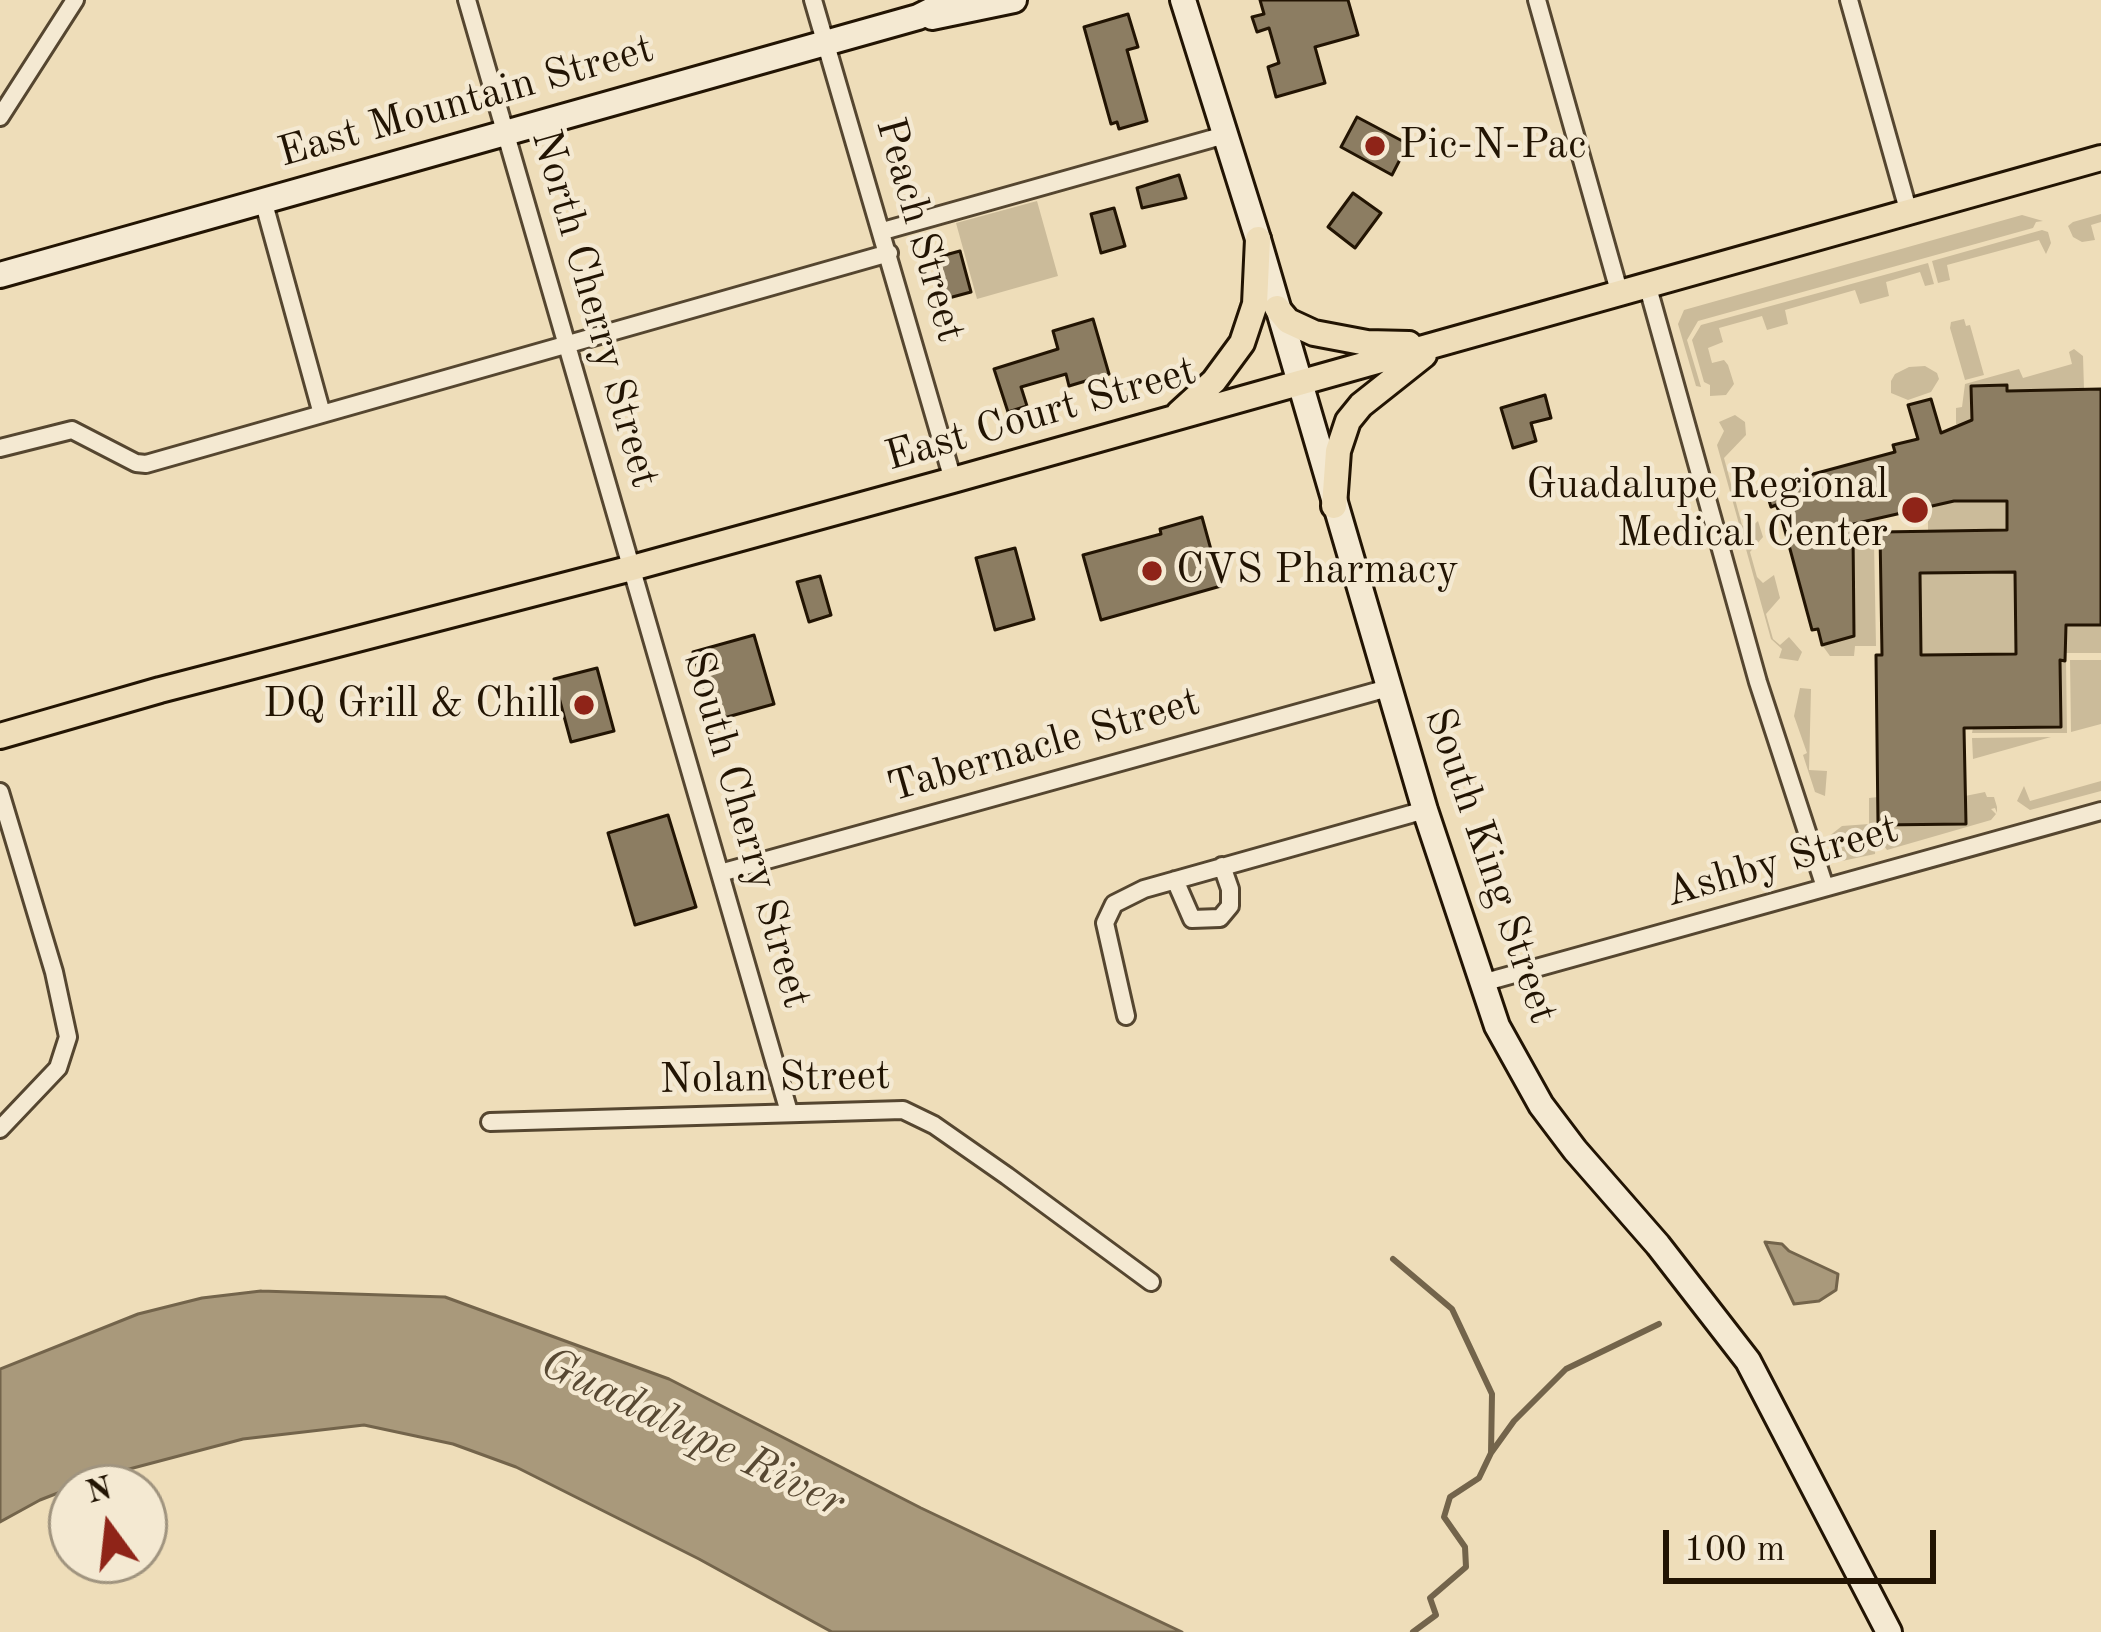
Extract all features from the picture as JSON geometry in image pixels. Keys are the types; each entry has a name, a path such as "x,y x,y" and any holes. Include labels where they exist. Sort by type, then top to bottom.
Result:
{"main road":[{"name":"East Mountain Street","path":"0,275 918,17 952,0"},
{"path":"918,17 973,11 1014,0"},
{"name":"South King Street","path":"1183,0 1425,810 1497,1026 1541,1105 1748,1361 1889,1632"},
{"name":"East Court Street","path":"0,736 953,480 2101,158"},
{"path":"1172,419 1214,381 1242,344 1255,304 1258,239"},
{"path":"1276,308 1302,329 1334,339 1441,344"},
{"path":"1334,506 1338,451 1348,422 1361,405 1441,344"}],"street":[{"path":"0,118 75,0"},
{"name":"North Cherry Street","path":"467,0 632,568"},
{"name":"Peach Street","path":"813,0 953,480"},
{"path":"1538,0 1619,291"},
{"path":"1849,0 1909,213"},
{"path":"884,231 1225,135"},
{"path":"262,200 322,414"},
{"path":"0,448 72,430 146,464 889,253"},
{"path":"1648,284 1758,682 1825,887"},
{"name":"South Cherry Street","path":"632,568 789,1112"},
{"name":"Tabernacle Street","path":"720,874 1388,688"},
{"path":"0,792 54,972 68,1037 58,1068 0,1130"},
{"path":"1126,1016 1105,923 1114,904 1144,889 1425,810"},
{"name":"Ashby Street","path":"1482,983 2101,811"},
{"path":"1175,880 1192,919 1220,918 1230,906 1222,866"},
{"name":"Nolan Street","path":"490,1122 903,1110 989,1163 1151,1282"}],"shaded area":[{"path":"1037,201 1058,276 977,299 956,223"},
{"path":"2101,214 2101,222 2091,225 2095,240 2082,242 2073,237 2068,226"},
{"path":"2022,215 2043,221 2033,228 1698,321 1687,340 1701,387 1696,386 1678,324 1684,310"},
{"path":"2048,232 2051,243 2046,254 2039,240 1947,265 1950,280 1938,283 1932,261"},
{"path":"1928,263 1934,284 1925,286 1920,272 1886,282 1889,296 1860,304 1855,290 1785,310 1788,324 1767,330 1762,316 1719,328 1723,342 1708,348 1712,363 1724,360 1734,384 1726,395 1710,396 1692,340 1701,325"},
{"path":"1964,319 1970,325 1984,375 1965,380 1950,328 1951,322"},
{"path":"2074,349 2083,356 2084,389 2007,391 2006,385 1971,386 1972,426 1956,424 1965,384 2019,369 2023,378 2072,364 2069,352"},
{"path":"1925,366 1939,379 1931,392 1908,400 1891,393 1895,374"},
{"path":"1735,415 1745,422 1746,435 1724,458 1742,525 1748,530 1758,521 1763,537 1750,552 1757,577 1763,583 1774,575 1780,598 1766,614 1773,639 1780,645 1789,637 1802,652 1798,661 1779,658 1782,649 1771,639 1717,445 1724,431 1719,422"},
{"path":"1954,501 2007,501 2007,530 1928,531 1928,507"},
{"path":"1853,537 1880,537 1874,543 1876,646 1855,646 1854,656 1830,656 1822,645 1854,636"},
{"path":"2015,572 2016,654 1921,655 1920,573"},
{"path":"2059,625 2101,625 2101,653 2066,653"},
{"path":"2060,660 2066,661 2067,733 1972,733 1976,711"},
{"path":"2070,660 2101,660 2101,724 2071,732"},
{"path":"1800,688 1811,689 1809,770 1827,771 1825,796 1815,792 1803,755 1807,753 1794,716"},
{"path":"2051,737 1973,759 1972,738"},
{"path":"2101,781 2101,791 2030,810 2017,801 2024,786 2030,801"},
{"path":"1985,792 1994,797 1997,807 1997,813 1991,809 1996,814 1991,820 1887,850 1884,846 1884,825 1965,824 1965,796"},
{"path":"1878,797 1875,854 1842,861 1831,853 1828,837 1842,826 1869,824 1869,798"}],"water":[{"path":"1765,1242 1782,1244 1838,1274 1836,1290 1819,1301 1794,1304"},
{"name":"Guadalupe River","path":"261,1291 445,1297 669,1379 921,1508 1182,1632 832,1632 516,1467 453,1444 364,1425 243,1439 148,1464 48,1464 48,1497 0,1522 0,1369 138,1314 202,1298"}],"building":[{"path":"1260,0 1348,0 1358,35 1315,47 1325,83 1276,97 1268,67 1279,63 1269,28 1257,32 1252,17 1264,14"},
{"path":"1128,14 1138,47 1127,50 1147,121 1119,129 1117,122 1111,124 1084,27"},
{"name":"Pic-N-Pac","path":"1357,117 1408,144 1392,175 1341,147"},
{"path":"1179,175 1186,198 1142,208 1137,188"},
{"path":"1353,193 1381,213 1355,248 1328,227"},
{"path":"1114,208 1125,246 1101,253 1091,214"},
{"path":"960,251 971,292 945,299 934,258"},
{"path":"1093,319 1109,374 1069,386 1066,374 1021,387 1027,406 1008,412 994,369 1058,349 1053,331"},
{"path":"2007,385 2007,391 2101,389 2101,625 2066,625 2065,661 2060,660 2061,727 1964,728 1966,824 1878,825 1880,532 2007,530 2007,501 1954,501 1849,525 1853,532 1854,636 1822,645 1818,629 1812,630 1781,516 1776,505 1771,507 1765,487 1895,452 1893,445 1918,439 1908,405 1931,399 1941,433 1972,420 1971,386","holes":["2015,572 2016,654 1921,655 1920,573"]},
{"path":"1545,395 1551,418 1531,423 1536,441 1513,448 1501,408"},
{"name":"CVS Pharmacy","path":"1202,517 1221,586 1101,620 1083,555 1161,534 1160,529"},
{"path":"1015,548 1034,619 995,630 976,558"},
{"path":"820,576 831,615 809,622 797,582"},
{"path":"754,635 774,704 713,721 693,652"},
{"name":"DQ Grill & Chill","path":"597,668 614,731 571,742 554,679"},
{"path":"668,815 696,907 635,925 608,833"}],"waterway":[{"path":"1393,1259 1452,1309 1492,1394 1491,1453"},
{"path":"1413,1632 1436,1615 1430,1598 1466,1567 1465,1547 1444,1517 1450,1497 1479,1478 1514,1421 1566,1369 1659,1324"}],"place":[{"name":"Pic-N-Pac","path":"1375,146"},
{"name":"Guadalupe Regional Medical Center","path":"1915,510"},
{"name":"CVS Pharmacy","path":"1152,571"},
{"name":"DQ Grill & Chill","path":"584,705"}]}
